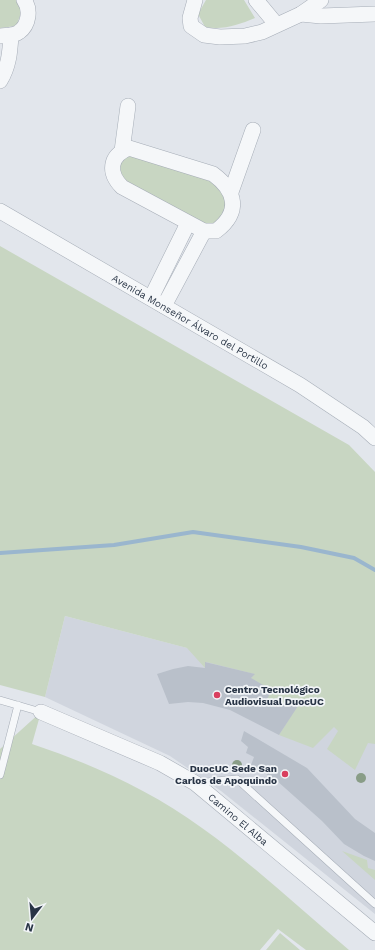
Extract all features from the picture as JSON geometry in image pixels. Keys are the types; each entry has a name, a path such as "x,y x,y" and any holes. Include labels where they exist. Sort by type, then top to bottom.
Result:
{"street":[{"path":"195,0 190,18 191,26 204,35 245,36 262,32 276,24 301,14 321,0"},
{"path":"256,0 276,24"},
{"path":"0,81 10,58 6,35 20,32 27,20 28,1"},
{"path":"301,14 321,16 375,14"},
{"path":"122,151 128,106"},
{"path":"231,192 253,130"},
{"path":"129,148 138,150 213,174 222,181 231,192 233,202 229,218 216,231 204,231 131,192 116,180 112,171 115,158 122,151 129,148"},
{"name":"Avenida Monseñor Álvaro del Portillo","path":"0,211 300,385 363,426 375,438"},
{"path":"150,298 188,223"},
{"path":"164,306 204,231"},
{"name":"Camino El Alba","path":"41,712 160,763 195,783 375,933"}],"lane":[{"path":"0,700 41,712"},
{"path":"0,775 18,705"},
{"path":"195,783 237,780 375,904"}],"shaded area":[{"name":"DuocUC Sede San Carlos de Apoquindo","path":"65,616 375,697 375,914 221,791 170,756 45,697"}],"green space":[{"path":"0,0 16,0 22,11 16,26 0,28"},
{"path":"206,0 244,0 255,18 231,26 218,28 205,27 198,14"},
{"path":"135,153 217,184 227,198 226,211 219,222 205,224 126,182 117,170 123,154"},
{"path":"0,246 349,445 375,472 375,744 368,743 355,770 327,749 338,731 334,727 313,748 279,735 297,706 266,701 251,678 254,674 206,662 205,668 187,648 65,616 45,697 0,685"},
{"path":"41,712 32,744 77,760 120,779 182,814 240,857 349,950 306,950 278,929 260,950 0,950 0,749"},
{"path":"342,851 367,860 368,868 375,870 375,880"},
{"path":"280,933 300,950 266,950"}],"building":[{"name":"Centro Tecnológico Audiovisual DuocUC","path":"205,662 255,674 251,678 272,690 266,701 298,706 279,735 230,710 203,703 188,702 169,704 157,674 188,666 205,668"},
{"path":"244,731 307,768 355,819 375,833 375,861 344,844 322,821 276,780 251,765 254,757 246,753 248,747 241,741"}],"waterway":[{"path":"0,553 114,545 193,532 301,547 354,558 375,570"}],"place":[{"name":"Centro Tecnológico Audiovisual DuocUC","path":"217,695"},
{"name":"DuocUC Sede San Carlos de Apoquindo","path":"285,774"}]}
